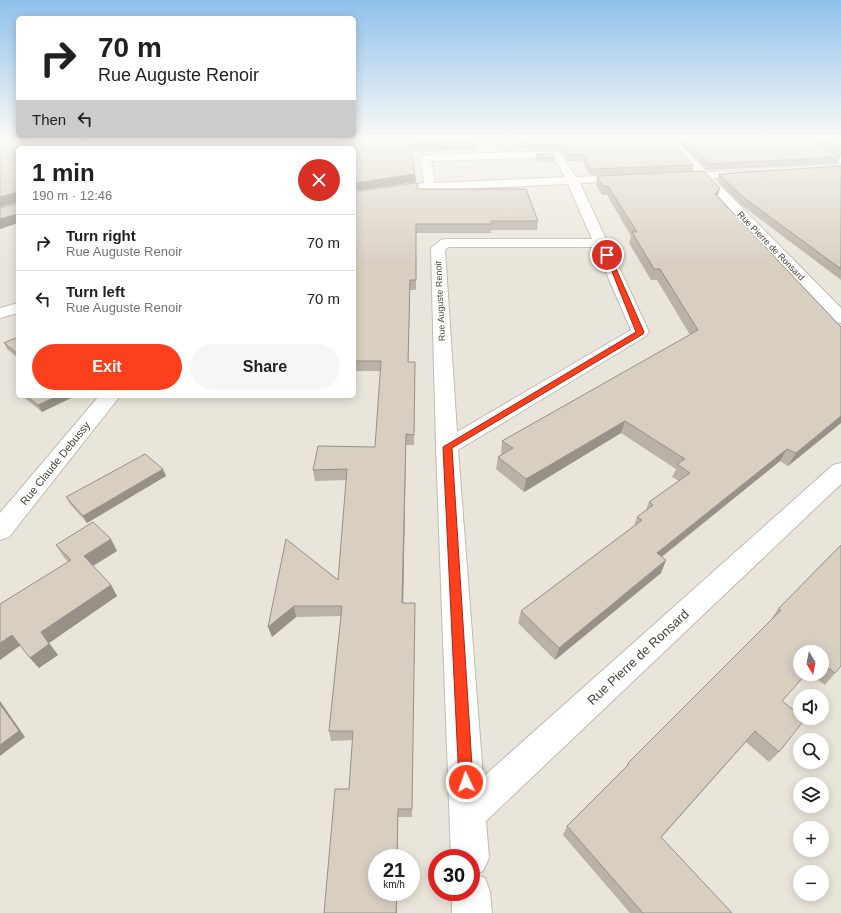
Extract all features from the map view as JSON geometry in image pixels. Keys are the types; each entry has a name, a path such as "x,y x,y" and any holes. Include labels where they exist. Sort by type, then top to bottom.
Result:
{"street":[{"path":"429,181 430,185"},
{"path":"408,188 430,185 554,181"},
{"path":"447,447 640,332 601,243 571,181"},
{"name":"Rue Pierre de Ronsard","path":"708,181 841,318"},
{"name":"Rue Auguste Renoir","path":"468,814 447,447 438,248 446,243 601,243"},
{"path":"0,314 16,309"},
{"name":"Rue Claude Debussy","path":"0,530 108,398"},
{"name":"Rue Pierre de Ronsard","path":"468,814 841,471"},
{"path":"468,814 470,849"},
{"path":"471,901 472,913"}],"shaded area":[{"path":"0,181 16,181 16,398 356,398 356,181 841,181 841,913 0,913"}],"building":[{"path":"0,181 16,181 15,193 0,197"},
{"path":"356,181 370,181 356,183"},
{"path":"600,181 713,181 720,188 715,194 841,327 841,416 796,453 787,449 657,553 666,560 559,648 521,611 642,520 637,517 653,505 649,502 690,473 677,464 685,459 625,421 526,479 498,457 513,448 502,441 698,330 660,269 654,269 632,232 637,232 608,186 603,186"},
{"path":"726,181 841,181 841,269 743,197"},
{"path":"417,183 418,189 526,189 538,221 491,221 492,224 416,224 416,280 410,280 408,362 415,362 414,435 406,434 402,603 415,603 412,809 398,809 397,849 368,849 368,901 397,901 396,913 324,913 335,789 349,789 353,731 329,731 342,606 294,606 268,627 286,539 338,580 347,469 313,470 318,446 375,447 381,361 356,361 356,192"},
{"path":"16,200 16,215 0,219 0,208 15,204"},
{"path":"16,338 16,352 4,343"},
{"path":"29,398 54,398 38,405"},
{"path":"145,454 163,469 83,516 66,497"},
{"path":"93,522 111,539 84,556 111,585 41,632 49,644 30,658 12,635 0,643 0,604 71,560 56,545"},
{"path":"841,545 841,666 835,673 829,669 829,645 793,645 793,681 800,681 782,701 793,710 793,725 800,725 779,752 755,731 661,837 732,913 643,913 567,826 781,610 778,609"},
{"path":"0,704 19,731 0,745"}],"route":[{"path":"466,782 447,447 640,332 607,255"}]}
